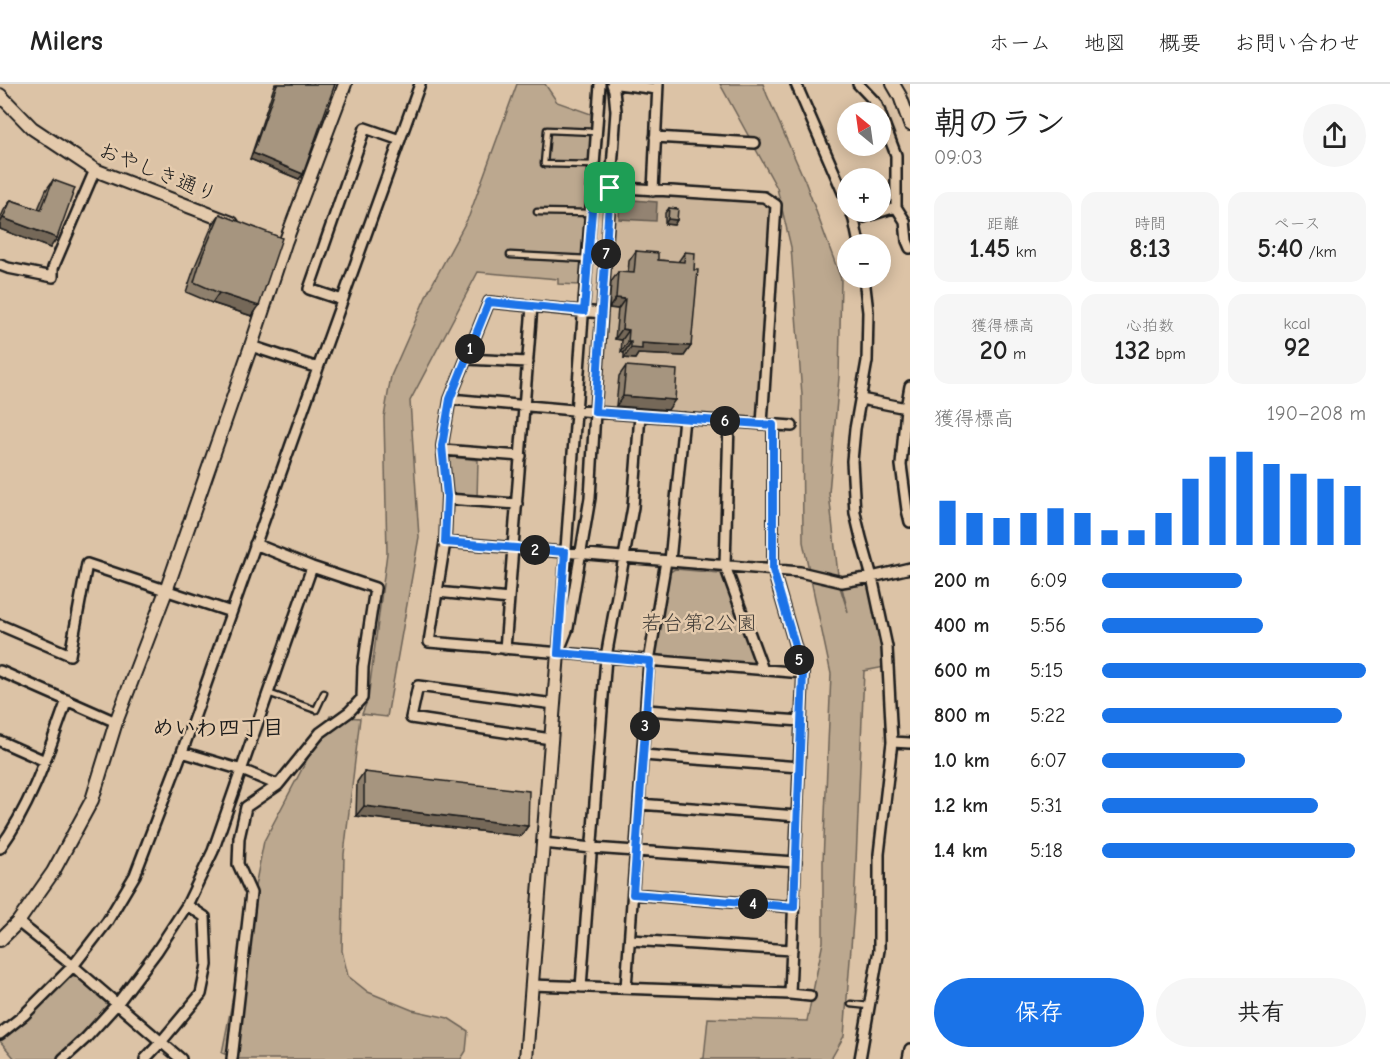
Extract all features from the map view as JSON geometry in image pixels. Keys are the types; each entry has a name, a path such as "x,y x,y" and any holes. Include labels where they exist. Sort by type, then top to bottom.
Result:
{"street":[{"path":"0,940 18,921 53,872 92,800 116,722 166,591 251,346 279,241 345,84"},
{"path":"618,84 657,86 653,191"},
{"path":"796,84 837,179"},
{"path":"858,84 875,102"},
{"path":"892,84 905,93 910,124"},
{"path":"0,1034 24,1015 74,966 107,922 135,875 182,752 400,140 417,85"},
{"path":"526,1059 597,132 605,85 614,90 616,111 590,498 568,628 558,653"},
{"name":"おやしき通り","path":"0,95 32,128 96,170 242,226"},
{"path":"342,300 309,289 365,129 400,140"},
{"path":"655,137 755,143"},
{"path":"891,142 896,155 896,207 905,221 907,242 910,248"},
{"path":"0,265 53,277 53,268 96,170"},
{"path":"594,186 764,197 776,205 762,424"},
{"path":"891,208 896,207"},
{"path":"860,1059 879,950 879,854 892,742 887,647 855,513 852,461 867,361 868,312 865,288"},
{"path":"602,313 489,302 450,399 442,446 447,499 445,542 429,642 803,673"},
{"path":"505,649 532,306"},
{"path":"251,346 318,368"},
{"path":"466,359 528,362"},
{"path":"910,386 901,465 910,522"},
{"path":"450,399 792,426"},
{"path":"861,399 906,408"},
{"path":"581,987 606,657 633,507 640,415"},
{"path":"626,988 650,661 668,561 684,418"},
{"path":"729,422 725,566 763,670"},
{"path":"773,425 773,570 803,673 790,994"},
{"path":"442,450 521,456"},
{"path":"447,499 517,504"},
{"path":"445,542 800,572 842,582 910,568"},
{"path":"232,1059 251,893 238,864 239,838 246,807 278,785 320,733 349,712 362,698 363,667 375,588 312,567 255,544"},
{"path":"0,625 70,655 87,564 231,612"},
{"path":"63,1059 117,1004 157,951 187,905 213,851 312,567"},
{"path":"437,592 509,599"},
{"path":"0,671 116,722"},
{"path":"551,739 411,718 418,686 554,704"},
{"path":"0,848 24,808 45,761 67,700"},
{"path":"646,710 801,721"},
{"path":"0,741 45,761"},
{"path":"892,742 910,743"},
{"path":"182,752 242,770 278,785"},
{"path":"643,754 800,767"},
{"path":"639,804 797,816"},
{"path":"543,843 796,862"},
{"path":"633,894 794,907"},
{"path":"145,1059 201,994 207,965 206,917 187,905"},
{"path":"18,921 182,1059"},
{"path":"630,940 792,950"},
{"path":"531,985 810,996"},
{"path":"908,1059 910,1049"}],"lane":[{"path":"595,165 544,164 547,130 597,132"},
{"path":"537,212 592,213"},
{"path":"510,255 588,259"},
{"path":"268,693 316,710 324,693"},
{"path":"851,1004 870,1006"}],"shaded area":[{"path":"617,192 764,203 771,213 756,417 750,422 602,410 597,404 613,196"},
{"path":"620,199 657,202 656,221 619,219"}],"green space":[{"path":"517,84 545,84 557,102 591,114 592,182 583,281 580,281 580,285 558,284 558,279 478,272 410,401 419,537 387,717 362,714 368,699 387,553 384,417 391,376 428,292 469,216"},
{"path":"720,84 763,84 805,181 837,268 837,288 841,288 839,377 829,493 839,584 848,612 841,584 865,580 870,583 882,635 885,667 864,671 854,909 844,1036 831,1059 701,1059 704,1058 708,1018 807,1021 823,942 823,862 831,674 803,542 802,395 791,247 777,188"},
{"path":"451,457 478,460 477,499 453,498 449,493 447,460"},
{"name":"若台第2公園","path":"675,569 723,575 755,662 751,667 657,661 654,654 668,573"},
{"path":"330,716 360,718 344,854 342,951 348,976 368,992 412,1010 448,1018 468,1031 466,1051 461,1059 238,1059 222,1053 264,841"},
{"path":"69,976 76,976 107,1004 107,1011 57,1059 15,1059 0,1041"}],"building":[{"path":"277,84 335,84 303,174 253,153"},
{"path":"53,180 75,188 57,238 3,218 11,200 41,210"},
{"path":"669,208 678,209 677,220 668,219"},
{"path":"220,214 282,238 259,306 194,282 202,256"},
{"path":"636,251 658,253 658,260 684,262 685,252 695,253 694,270 698,270 691,346 642,343 642,349 631,348 631,342 628,342 629,330 622,329 625,299 616,298 618,272 634,273"},
{"path":"626,366 677,370 675,400 623,396"},
{"path":"364,772 529,791 528,826 364,806"}],"district":[{"name":"めいわ四丁目","path":"218,728"}],"route":[{"path":"594,186 610,188 595,412 773,425 773,570 803,673 794,907 633,894 650,661 558,653 565,552 445,542 447,496 442,446 450,399 489,302 584,311 594,186"}]}
